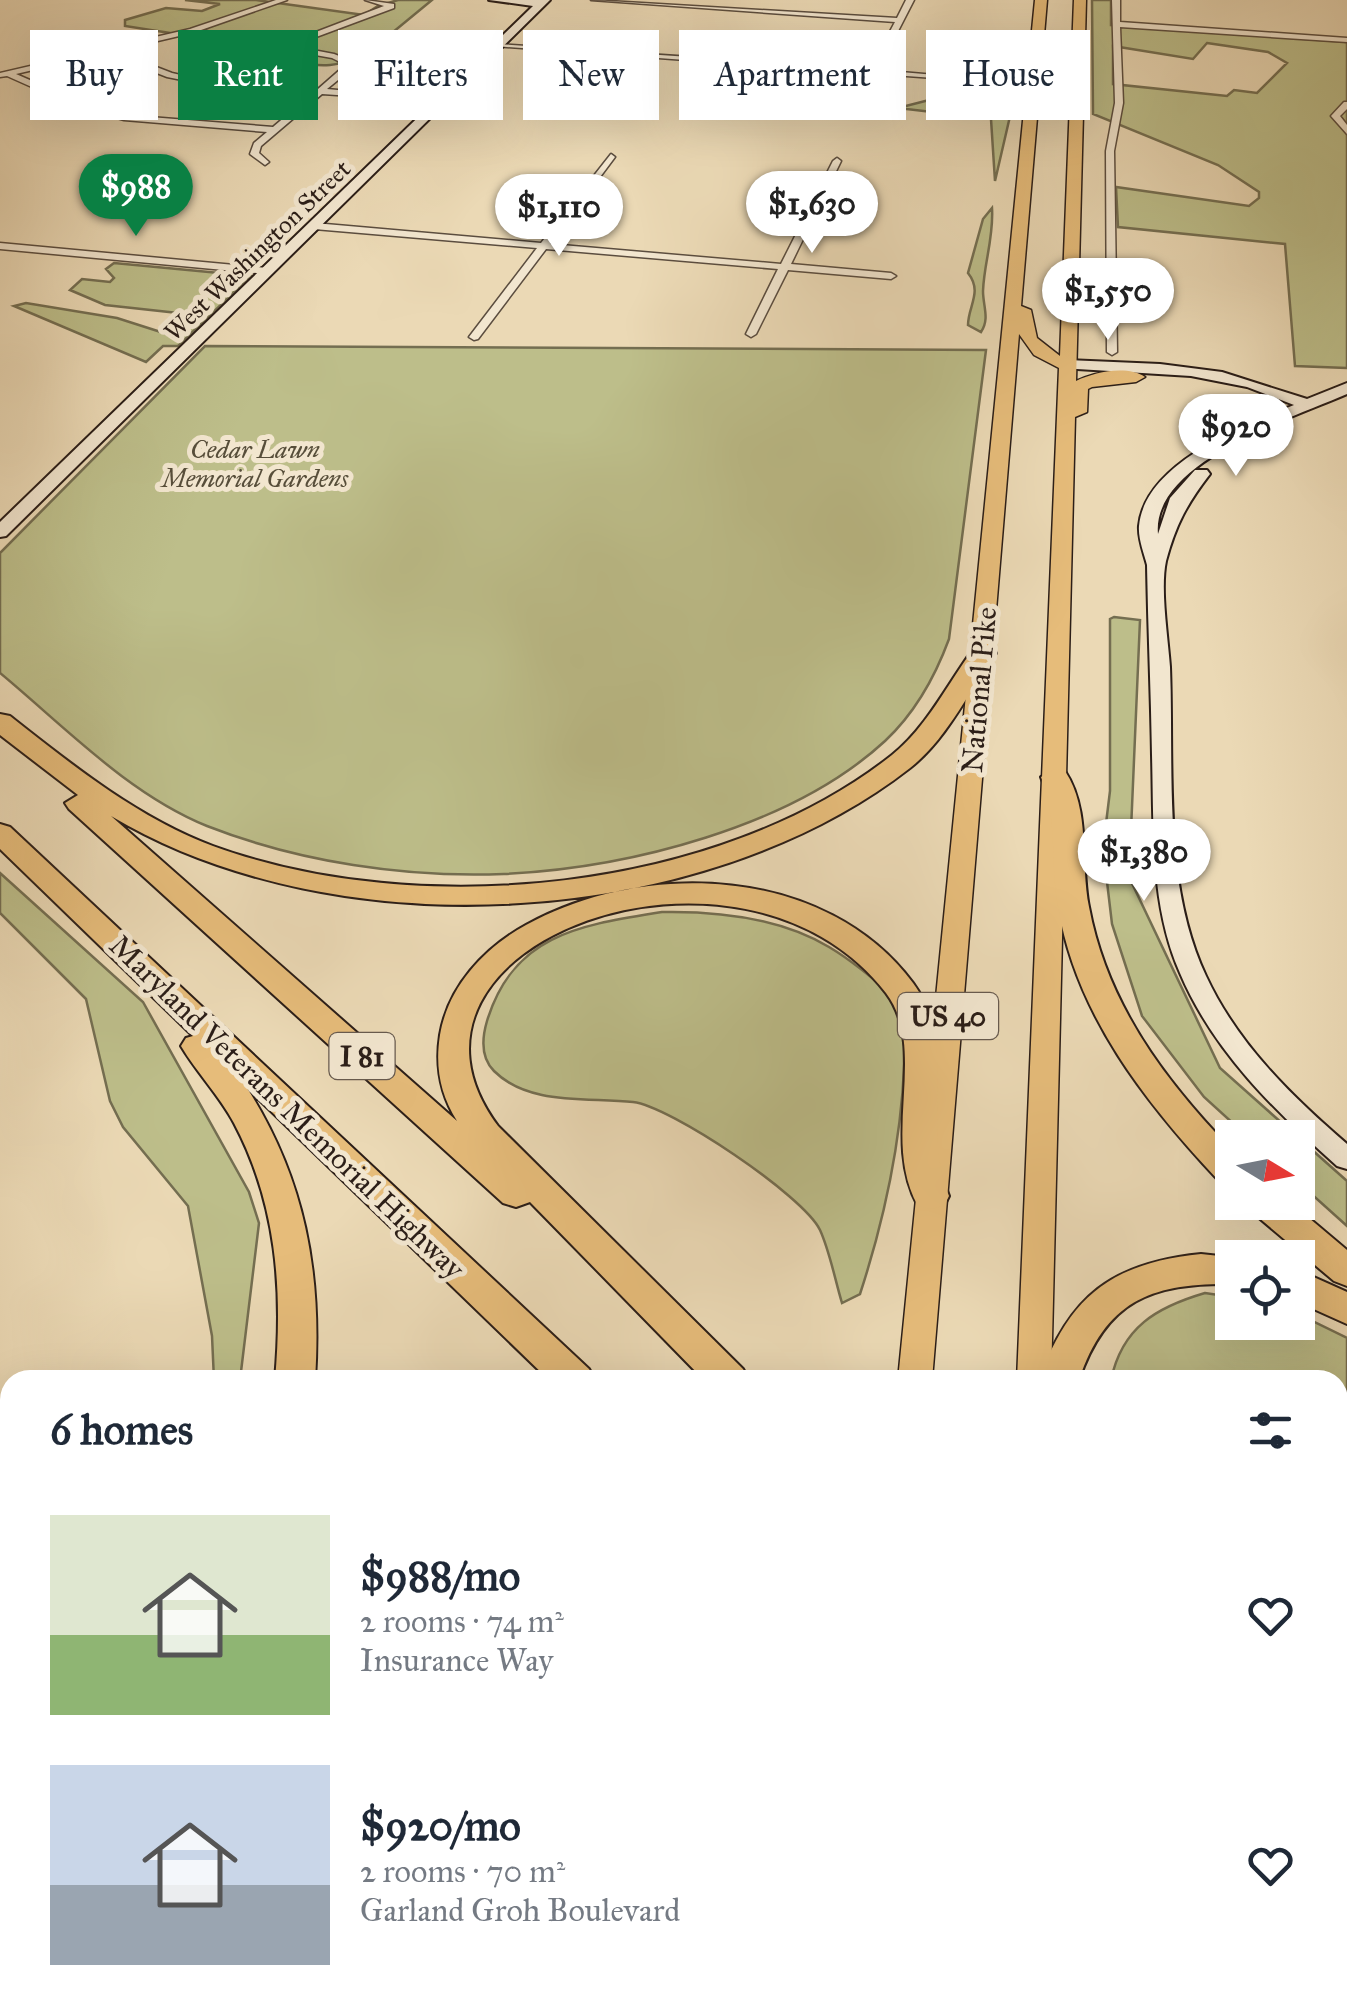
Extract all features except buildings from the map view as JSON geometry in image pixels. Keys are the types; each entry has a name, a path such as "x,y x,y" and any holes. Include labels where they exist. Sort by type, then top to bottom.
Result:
{"highway":[{"path":"0,722 82,786 141,824 204,853 333,886 474,895 552,890 680,866 750,845 816,817 871,785 904,759 936,726 983,653"},
{"name":"I 81","path":"0,732 716,1370"},
{"path":"1055,777 1064,794 1073,910 1104,1004 1153,1086 1215,1153"},
{"name":"Maryland Veterans Memorial Highway","path":"0,833 564,1370"},
{"path":"717,1370 486,1135 464,1103 455,1076 459,1021 466,999 507,951 564,917 635,897 718,894 793,910 828,925 856,942 903,992 923,1057 919,1163 931,1196"},
{"path":"95,924 220,1072 250,1115 273,1169 289,1224 298,1287 295,1370"},
{"path":"1286,1220 1347,1271"},
{"path":"1061,1370 1068,1346 1086,1317 1110,1296 1137,1281 1169,1272 1215,1268"},
{"path":"1315,1294 1347,1310"}],"main road":[{"name":"National Pike","path":"916,1370 1041,0"},
{"path":"1034,1370 1080,0"},
{"path":"1018,267 1025,272 1022,332 1044,354 1067,365"},
{"path":"1069,324 1084,352 1142,373"},
{"path":"1005,395 1029,371 1067,365"},
{"path":"1062,559 1072,549 1079,386 1093,378 1142,373"}],"street":[{"path":"195,30 283,0"},
{"path":"318,34 391,6 369,0"},
{"path":"494,0 543,2"},
{"path":"595,0 900,20"},
{"path":"895,30 910,0"},
{"path":"1112,352 1110,152 1118,103 1116,0"},
{"name":"West Washington Street","path":"503,41 543,2"},
{"path":"1115,24 1347,40"},
{"path":"503,46 679,59"},
{"path":"318,54 346,62 346,69 318,93"},
{"path":"4,74 30,68"},
{"path":"4,74 110,114 175,124 274,130"},
{"path":"318,93 338,94"},
{"path":"1347,104 1335,116 1347,130"},
{"path":"265,162 254,154 254,148 286,120"},
{"name":"West Washington Street","path":"0,532 422,120"},
{"path":"474,338 612,157"},
{"path":"751,334 836,161"},
{"path":"314,226 891,276"},
{"path":"0,246 268,271"},
{"path":"1067,365 1198,381 1309,406"},
{"path":"1142,373 1230,377 1309,406"},
{"path":"1347,388 1197,458 1161,493 1148,526 1156,565 1166,865 1182,948 1212,1010 1237,1048 1271,1089 1347,1159"},
{"path":"1261,396 1276,412 1266,424"},
{"path":"1156,565 1172,513 1194,480 1211,466 1298,422 1309,406"}],"green space":[{"path":"185,0 256,0 364,15 398,0 432,0 396,30 338,30 336,64 318,65 318,30 178,30 178,36 125,26 125,20 166,8 202,11 220,4"},
{"path":"1092,0 1111,0 1111,25 1347,42 1347,368 1295,366 1285,244 1118,227 1116,187 1249,206 1259,198 1259,192 1218,165 1093,114","holes":["1207,43 1268,52 1287,63 1257,93 1234,90 1227,96 1113,84 1113,46 1193,59"]},
{"path":"926,101 926,111 906,109"},
{"path":"991,120 1009,120 995,181"},
{"path":"992,208 983,291 986,317 981,332 968,325 975,293 968,273 983,219"},
{"path":"114,263 251,276 178,346 163,346 146,362 14,306 26,303 117,318 167,334 187,314 105,305 70,290 82,279 110,282 114,278 106,269"},
{"name":"Cedar Lawn Memorial Gardens","path":"205,346 986,350 949,639 931,681 906,719 847,771 756,819 655,852 552,870 429,873 316,858 207,826 124,778 0,673 0,553"},
{"path":"1110,619 1140,620 1129,877 1220,1068 1278,1120 1229,1120 1204,1097 1142,1016 1112,924 1103,848 1110,791"},
{"path":"0,873 143,1002 249,1192 259,1223 241,1370 214,1370 212,1336 188,1206 123,1127 110,1101 86,999 0,913"},
{"path":"662,912 726,915 790,929 839,953 904,1005 900,1115 888,1188 860,1294 842,1303 820,1230 789,1196 734,1155 651,1107 633,1102 541,1095 508,1082 486,1060 484,1034 499,992 514,969 533,951 579,929"},
{"path":"1315,1153 1347,1181 1347,1226 1315,1197"},
{"path":"1205,1293 1215,1294 1215,1340 1315,1340 1315,1322 1347,1338 1347,1370 1114,1370 1133,1333 1157,1313"}]}
